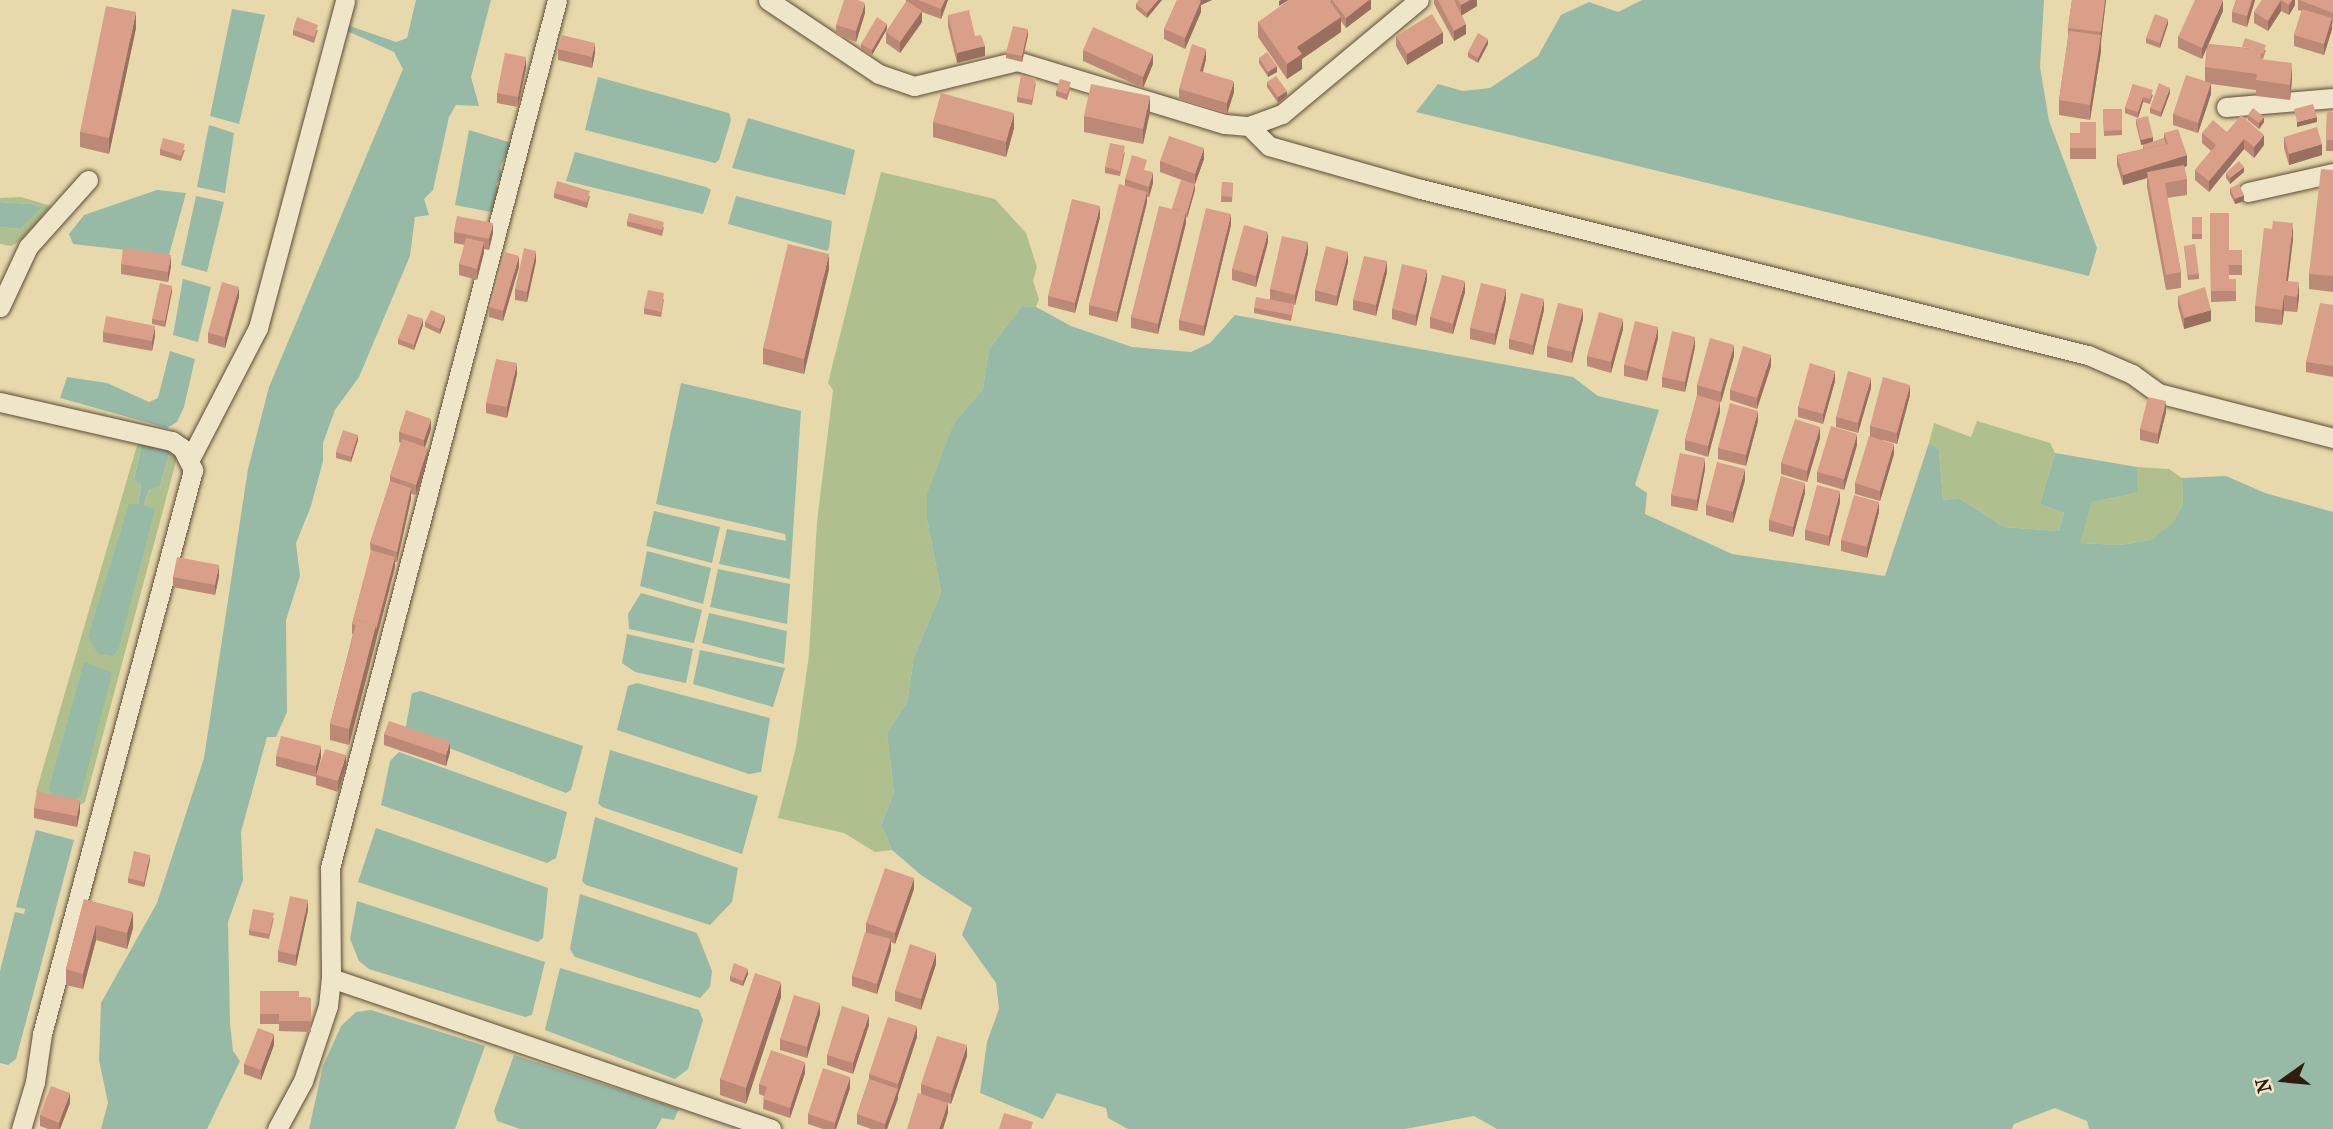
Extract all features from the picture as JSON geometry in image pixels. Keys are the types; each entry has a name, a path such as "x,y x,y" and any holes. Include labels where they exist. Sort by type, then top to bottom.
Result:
{"street":[{"path":"190,459 258,328 345,0"},
{"path":"277,1129 303,1081 328,1006 331,978 330,868 557,0"},
{"path":"768,0 879,74 914,86 1017,61 1226,124 1249,126 1282,114 1419,0"},
{"path":"2227,107 2333,98"},
{"path":"1249,126 1269,146 1421,189 2088,355 2132,374 2158,393 2333,438"},
{"path":"2248,192 2333,173"},
{"path":"0,307 28,247 88,180"},
{"path":"0,402 172,441 190,459 194,482 42,1034 35,1082 21,1129"},
{"path":"331,978 771,1129"}],"shaded area":[{"path":"416,0 491,0 471,77 479,106 456,105 449,117 433,190 424,199 429,215 415,217 410,256 359,377 335,410 323,443 323,461 311,506 296,543 300,576 286,620 287,712 276,737 267,737 241,832 243,880 228,922 230,1023 233,1051 240,1061 207,1129 101,1129 108,1103 99,1060 101,1003 157,903 204,758 248,469 269,387 403,69 394,52 345,30 347,25 396,42 407,38"},
{"path":"1642,0 2044,0 2040,67 2049,121 2097,248 2089,276 1416,112 1438,84 1463,91 1490,88 1538,56 1561,15 1589,2 1618,12"},
{"path":"232,9 265,15 239,124 210,116"},
{"path":"598,77 729,113 731,120 719,160 715,163 585,130"},
{"path":"748,118 855,150 845,195 732,168"},
{"path":"209,125 234,133 225,193 197,187"},
{"path":"469,130 512,143 500,167 502,176 496,184 501,194 491,212 455,205"},
{"path":"575,152 706,187 711,190 703,214 566,181"},
{"path":"881,172 995,199 1026,233 1037,267 1033,281 1039,299 1036,307 1022,306 989,349 983,389 955,421 927,519 941,592 914,657 907,702 887,733 894,793 881,825 892,850 875,852 844,833 778,818 796,747 809,655 817,522 833,390 828,383"},
{"path":"157,190 186,193 169,255 73,244 69,234 84,215"},
{"path":"196,196 224,202 207,272 181,265"},
{"path":"736,196 832,221 829,248 827,251 728,224"},
{"path":"21,197 51,206 21,240 11,246 0,244 0,227 20,229 30,204 0,202 0,198"},
{"path":"0,202 30,204 41,208 20,229 0,227"},
{"path":"183,279 211,287 198,342 173,335"},
{"path":"1022,306 1036,307 1071,326 1132,347 1191,352 1210,343 1235,315 1573,377 1598,396 1659,410 1635,485 1647,493 1645,514 1732,554 1885,576 1929,443 1939,450 1943,500 1959,498 2004,527 2059,531 2064,513 2040,504 2055,453 2137,467 2137,493 2092,502 2080,543 2120,545 2151,540 2174,522 2183,504 2182,478 2226,476 2265,493 2333,512 2333,1129 2089,1129 2087,1121 2055,1108 2014,1124 2012,1129 1497,1129 1474,1116 1405,1129 1128,1129 1108,1118 1106,1108 1057,1093 1043,1119 980,1093 987,1042 999,1009 996,983 962,935 972,908 921,875 892,850 881,825 894,793 887,733 907,702 914,657 941,592 927,519 927,494 955,421 983,389 989,349"},
{"path":"170,351 195,359 184,407 177,422 167,428 60,398 67,377 107,383 149,402 158,398"},
{"path":"681,383 801,411 790,579 719,564 727,529 786,541 785,534 656,504"},
{"path":"1977,421 2050,443 2055,453 2040,504 2064,513 2059,531 2004,527 1959,498 1943,500 1939,451 1929,443 1934,423 1971,437"},
{"path":"138,442 142,444 134,478 141,484 138,504 144,506 149,490 160,486 170,451 178,454 85,802 80,805 36,792"},
{"path":"142,444 170,451 160,486 149,490 144,505 155,509 119,648 113,656 98,654 88,637 129,504 138,504 141,485 134,479"},
{"path":"2137,467 2169,469 2182,478 2183,504 2174,523 2151,540 2120,545 2079,543 2092,502 2137,493"},
{"path":"654,511 720,527 712,563 646,546"},
{"path":"647,551 711,568 703,604 640,586"},
{"path":"718,569 790,584 787,624 710,607"},
{"path":"641,593 702,610 694,643 629,629 628,614"},
{"path":"709,613 787,631 784,664 702,643"},
{"path":"627,634 693,649 686,683 635,672 622,663"},
{"path":"700,650 785,668 773,707 693,684"},
{"path":"84,662 112,673 81,796 73,800 52,795 49,788"},
{"path":"637,683 770,718 761,772 749,774 617,730 628,686"},
{"path":"421,691 583,746 571,790 566,793 405,731 412,693"},
{"path":"610,750 758,796 742,854 602,807 598,803"},
{"path":"399,752 567,812 556,858 547,863 381,805 390,761"},
{"path":"595,817 738,868 732,902 710,925 586,885 582,881"},
{"path":"376,828 548,888 543,938 538,942 358,882"},
{"path":"36,830 74,840 16,1059 8,1065 0,1063 0,971 15,912 24,914 25,909 16,907"},
{"path":"580,894 697,933 712,971 710,987 700,998 575,957 570,949"},
{"path":"357,901 545,962 532,1015 525,1017 369,969 359,961 350,939"},
{"path":"560,968 699,1010 703,1020 688,1069 675,1079 545,1030"},
{"path":"371,1010 485,1046 455,1129 309,1129 323,1066 341,1026 356,1012"},
{"path":"514,1055 679,1109 674,1120 662,1118 656,1129 520,1129 497,1121 494,1111"}],"building":[{"path":"844,0 865,3 856,31 836,25"},
{"path":"918,0 945,0 941,9"},
{"path":"1139,0 1158,0 1147,13 1136,4"},
{"path":"1177,0 1201,1 1185,38 1164,29"},
{"path":"1289,0 1329,0 1341,17 1297,47 1302,54 1287,64 1258,22"},
{"path":"1332,0 1369,0 1346,18"},
{"path":"1438,0 1454,0 1466,24 1454,31"},
{"path":"2072,0 2105,0 2101,32 2068,28"},
{"path":"2195,0 2223,0 2202,48 2178,37"},
{"path":"2236,0 2252,0 2247,16 2232,12"},
{"path":"2262,0 2281,0 2268,21 2254,12"},
{"path":"2299,0 2333,0 2333,13"},
{"path":"907,1 922,11 900,42 886,32"},
{"path":"106,6 136,12 109,138 80,132"},
{"path":"2302,9 2332,18 2324,44 2294,35"},
{"path":"969,10 975,36 981,35 985,46 957,53 948,15"},
{"path":"1432,14 1443,32 1407,54 1396,36"},
{"path":"2155,14 2168,19 2160,43 2146,38"},
{"path":"297,17 318,25 314,37 293,30"},
{"path":"877,17 887,24 872,50 861,44"},
{"path":"1013,26 1028,29 1022,56 1006,53"},
{"path":"1093,27 1153,54 1143,77 1083,50"},
{"path":"2069,31 2101,35 2090,105 2059,100"},
{"path":"1478,33 1488,39 1478,58 1468,52"},
{"path":"562,35 595,43 592,57 558,49"},
{"path":"2245,38 2266,45 2263,54 2260,53 2261,50 2242,47"},
{"path":"1192,44 1206,49 1200,71 1234,81 1227,103 1179,89"},
{"path":"2208,44 2261,50 2260,59 2292,63 2290,85 2256,80 2257,74 2205,67"},
{"path":"1267,52 1277,66 1268,72 1259,58"},
{"path":"505,53 526,57 518,97 497,93"},
{"path":"1021,75 1036,78 1032,100 1017,97"},
{"path":"2186,75 2211,83 2198,123 2173,114"},
{"path":"1276,76 1287,91 1278,97 1267,82"},
{"path":"1060,79 1071,82 1067,94 1056,91"},
{"path":"2159,83 2170,88 2161,112 2150,108"},
{"path":"1091,84 1150,96 1143,129 1084,116"},
{"path":"2133,84 2153,90 2150,99 2143,97 2138,112 2125,108"},
{"path":"941,93 1014,113 1006,142 933,122"},
{"path":"2313,104 2317,117 2297,122 2294,109"},
{"path":"2253,108 2264,117 2259,123 2248,115"},
{"path":"2103,109 2122,109 2122,130 2104,131"},
{"path":"2327,112 2333,112 2333,140 2326,140"},
{"path":"2241,115 2264,135 2254,147 2244,139 2209,181 2195,170 2216,145 2202,133 2213,120 2227,132"},
{"path":"2148,116 2153,137 2141,140 2136,119"},
{"path":"2080,122 2096,122 2096,148 2070,148 2070,133 2080,133"},
{"path":"2317,127 2322,144 2289,154 2284,137"},
{"path":"2178,129 2187,155 2123,175 2117,155 2168,144 2164,133"},
{"path":"1169,136 1204,148 1195,174 1160,161"},
{"path":"163,138 185,144 181,156 160,149"},
{"path":"2164,138 2166,144 2144,149 2143,145"},
{"path":"1110,143 1125,146 1120,171 1105,167"},
{"path":"1132,155 1147,160 1144,170 1153,172 1149,187 1125,179"},
{"path":"2239,161 2244,167 2230,178 2226,173"},
{"path":"2184,165 2187,179 2165,183 2181,272 2166,275 2147,172"},
{"path":"2321,169 2333,170 2333,276 2309,274"},
{"path":"1181,180 1195,184 1187,213 1172,208"},
{"path":"557,181 590,191 587,202 554,193"},
{"path":"1222,182 1233,183 1232,197 1221,196"},
{"path":"1119,184 1147,192 1117,312 1089,305"},
{"path":"2239,184 2244,195 2235,199 2230,188"},
{"path":"1072,199 1100,206 1075,303 1048,296"},
{"path":"1159,206 1186,212 1158,324 1131,317"},
{"path":"1206,208 1231,214 1204,326 1179,320"},
{"path":"629,213 664,222 662,230 627,221"},
{"path":"2210,213 2229,213 2229,250 2242,250 2242,265 2229,265 2229,279 2236,279 2236,291 2211,291"},
{"path":"457,216 493,223 489,239 454,232"},
{"path":"2192,217 2202,217 2202,234 2192,234"},
{"path":"2273,221 2293,223 2286,281 2299,282 2297,297 2284,295 2282,310 2255,306 2264,228 2272,229"},
{"path":"1244,225 1268,232 1256,276 1232,269"},
{"path":"1282,236 1308,242 1295,295 1270,289"},
{"path":"466,238 484,242 477,269 459,264"},
{"path":"788,244 829,254 804,359 763,348"},
{"path":"2195,244 2199,274 2188,275 2184,246"},
{"path":"1326,246 1348,252 1337,296 1315,290"},
{"path":"123,248 171,255 168,272 121,264"},
{"path":"524,248 536,251 527,292 515,289"},
{"path":"505,252 519,256 503,311 489,307"},
{"path":"1364,256 1387,261 1376,305 1353,300"},
{"path":"1402,264 1427,270 1416,315 1392,309"},
{"path":"1442,275 1465,281 1453,324 1430,317"},
{"path":"222,282 239,287 225,337 208,333"},
{"path":"160,283 172,286 165,321 152,319"},
{"path":"1481,283 1506,289 1495,334 1470,328"},
{"path":"2205,287 2211,310 2184,318 2178,296"},
{"path":"648,290 664,293 661,312 644,308"},
{"path":"1521,293 1544,299 1533,345 1509,339"},
{"path":"1256,297 1294,304 1291,315 1254,308"},
{"path":"1558,303 1583,309 1572,352 1547,346"},
{"path":"2320,303 2333,305 2333,366 2306,362"},
{"path":"431,310 445,316 440,329 425,322"},
{"path":"1599,312 1623,319 1611,362 1587,356"},
{"path":"408,314 423,319 414,345 398,339"},
{"path":"106,316 155,326 152,341 103,332"},
{"path":"1635,321 1658,327 1647,371 1624,365"},
{"path":"1672,331 1695,337 1685,382 1662,377"},
{"path":"1710,338 1734,345 1721,392 1697,385"},
{"path":"1743,346 1771,355 1757,398 1730,390"},
{"path":"496,359 517,363 507,407 486,403"},
{"path":"1810,363 1835,371 1823,414 1798,407"},
{"path":"1848,371 1871,378 1858,423 1836,417"},
{"path":"1883,377 1910,385 1897,433 1870,426"},
{"path":"1697,395 1720,402 1708,446 1685,440"},
{"path":"2148,397 2166,401 2158,434 2140,429"},
{"path":"1730,403 1758,411 1746,455 1718,448"},
{"path":"406,410 431,419 424,440 399,432"},
{"path":"1795,419 1820,427 1807,471 1781,463"},
{"path":"1831,426 1857,434 1844,479 1817,472"},
{"path":"343,430 358,435 351,457 336,452"},
{"path":"1869,436 1894,444 1880,491 1855,483"},
{"path":"402,439 428,448 416,485 390,476"},
{"path":"1680,453 1705,458 1697,500 1671,495"},
{"path":"1717,462 1745,469 1733,512 1706,505"},
{"path":"1781,476 1805,483 1793,527 1769,520"},
{"path":"390,481 411,488 397,552 370,543"},
{"path":"1817,485 1840,491 1829,536 1805,530"},
{"path":"1854,495 1879,502 1867,547 1841,540"},
{"path":"371,550 395,557 376,630 376,625 357,620 356,625 352,624"},
{"path":"177,557 219,565 215,585 173,577"},
{"path":"357,620 376,625 349,729 330,724"},
{"path":"389,721 450,742 446,755 384,734"},
{"path":"281,736 321,746 316,766 276,756"},
{"path":"325,749 346,755 338,781 316,775"},
{"path":"37,791 80,800 77,816 34,808"},
{"path":"134,851 150,855 144,882 128,878"},
{"path":"885,868 914,878 895,933 866,923"},
{"path":"290,896 308,900 296,955 278,951"},
{"path":"84,899 133,912 127,933 96,925 83,974 66,969"},
{"path":"253,909 274,913 269,934 249,930"},
{"path":"865,932 891,939 877,984 852,976"},
{"path":"910,944 936,953 921,999 895,991"},
{"path":"734,963 748,969 743,981 730,976"},
{"path":"755,973 781,982 746,1088 720,1079"},
{"path":"260,991 299,991 299,997 311,998 311,1021 279,1021 279,1014 260,1014"},
{"path":"794,995 820,1003 807,1047 780,1039"},
{"path":"842,1006 869,1015 853,1063 827,1055"},
{"path":"888,1017 917,1026 898,1084 869,1074"},
{"path":"258,1028 274,1034 261,1070 244,1064"},
{"path":"937,1036 967,1045 951,1094 921,1084"},
{"path":"771,1050 805,1062 790,1108 763,1099 767,1087 759,1084"},
{"path":"823,1068 850,1077 835,1123 808,1114"},
{"path":"869,1079 898,1089 885,1124 857,1114"},
{"path":"51,1086 70,1093 59,1123 40,1115"},
{"path":"918,1093 948,1103 939,1129 907,1129"},
{"path":"1004,1113 1033,1122 1031,1129 999,1129"}]}
